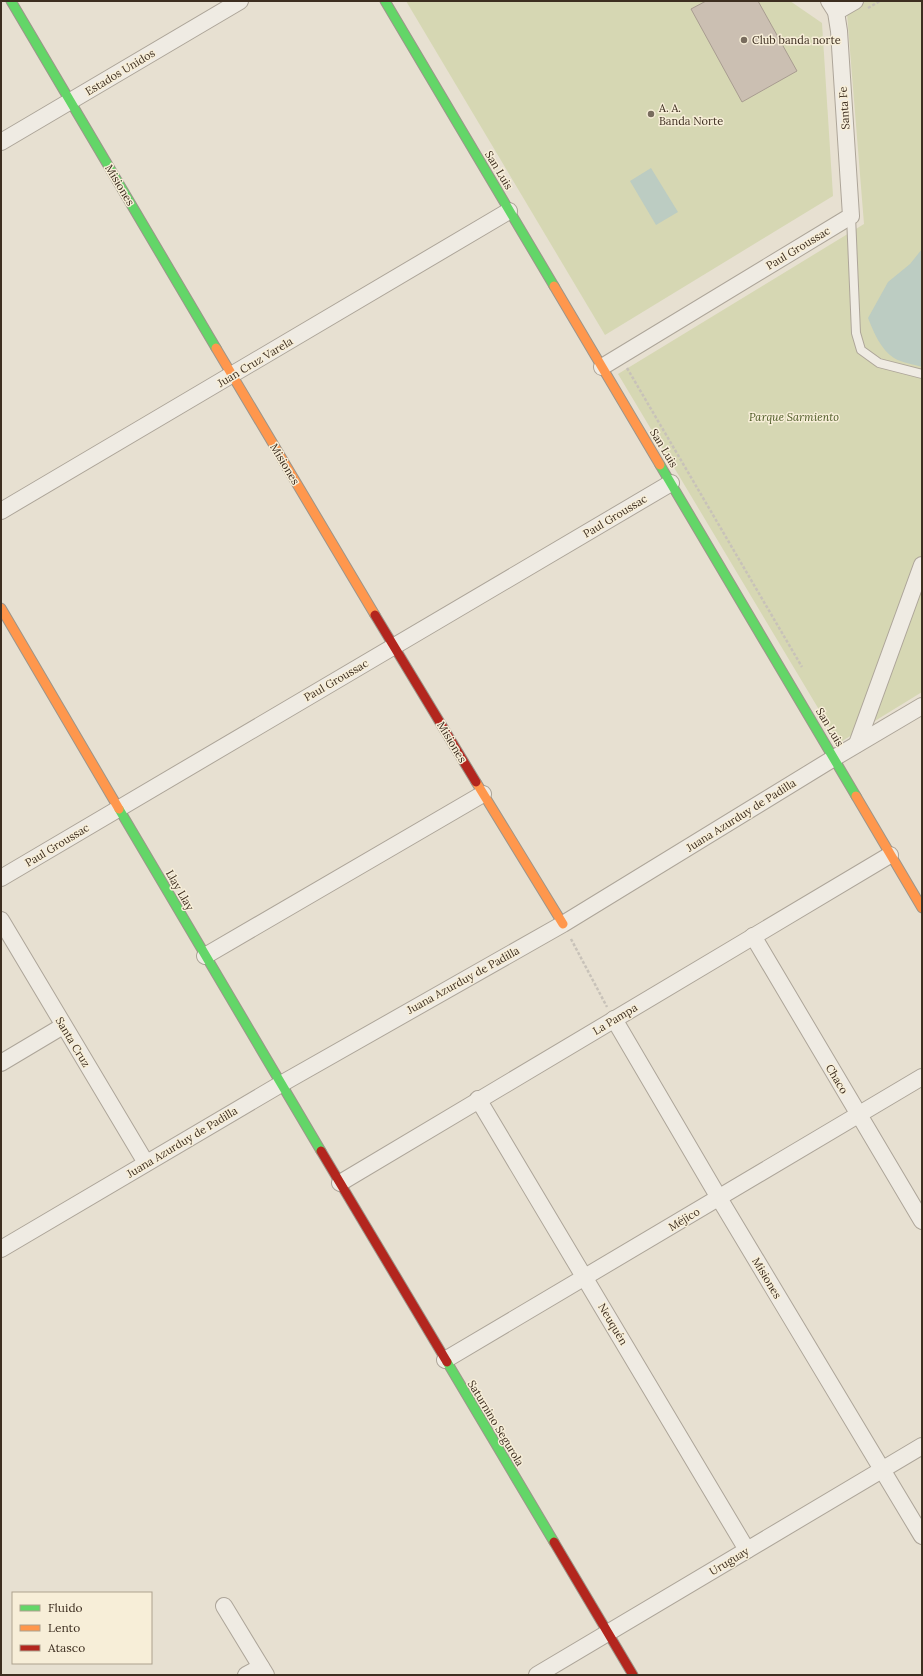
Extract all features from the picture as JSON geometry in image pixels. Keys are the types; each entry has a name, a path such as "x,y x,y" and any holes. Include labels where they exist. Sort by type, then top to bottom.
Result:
{"street":[{"name":"Misiones","path":"11,1 393,646 563,924"},
{"name":"Estados Unidos","path":"1,142 240,1"},
{"name":"San Luis","path":"385,1 922,908"},
{"path":"833,6 861,5"},
{"name":"Santa Fe","path":"833,6 839,31 851,216"},
{"name":"Juan Cruz Varela","path":"1,511 233,376 509,211"},
{"name":"Paul Groussac","path":"602,367 851,216"},
{"name":"Paul Groussac","path":"1,878 671,483"},
{"path":"857,744 922,565"},
{"name":"Llay Llay","path":"1,608 340,1183"},
{"name":"Juana Azurduy de Padilla","path":"1,1249 281,1084 563,924 857,744 922,706"},
{"path":"205,956 483,794"},
{"name":"La Pampa","path":"340,1183 478,1099 890,855"},
{"name":"Santa Cruz","path":"1,920 146,1163"},
{"name":"Chaco","path":"753,936 922,1222"},
{"name":"Misiones","path":"614,1019 719,1198 922,1536"},
{"path":"1,1063 63,1026"},
{"name":"Méjico","path":"445,1360 922,1077"},
{"name":"Neuquén","path":"478,1099 747,1550"},
{"name":"Saturnino Segurola","path":"340,1183 633,1675"},
{"name":"Uruguay","path":"537,1675 922,1446"},
{"path":"224,1606 263,1671 246,1675"}],"lane":[{"path":"851,216 856,333 861,350 880,363 922,374"}],"path":[{"path":"861,5 880,1"},
{"path":"634,364 627,368 804,671"},
{"path":"563,924 614,1019"}],"green space":[{"name":"A. A. Banda Norte","path":"406,1 790,1 822,23 833,196 605,335"},
{"name":"Parque Sarmiento","path":"846,1 922,1 922,692 839,743 618,374 864,224"}],"shaded area":[{"path":"651,168 678,212 656,225 630,181"},
{"path":"922,249 922,367 900,361 889,355 878,340 868,318 888,282 910,264"}],"building":[{"name":"Club banda norte","path":"706,1 758,1 797,71 742,102 691,9"}],"traffic: fast":[{"path":"11,1 216,348"},
{"path":"385,1 554,286"},
{"path":"660,465 856,796"},
{"path":"119,809 321,1151"},
{"path":"447,1362 554,1542"}],"traffic: slow":[{"path":"554,286 660,465"},
{"path":"216,348 375,615"},
{"path":"1,608 119,809"},
{"path":"476,782 563,924"},
{"path":"856,796 922,908"}],"traffic: jam":[{"path":"375,615 476,782"},
{"path":"321,1151 447,1362"},
{"path":"554,1542 633,1675"}],"place":[{"name":"Club banda norte","path":"744,40"},
{"name":"A. A. Banda Norte","path":"651,114"}]}
